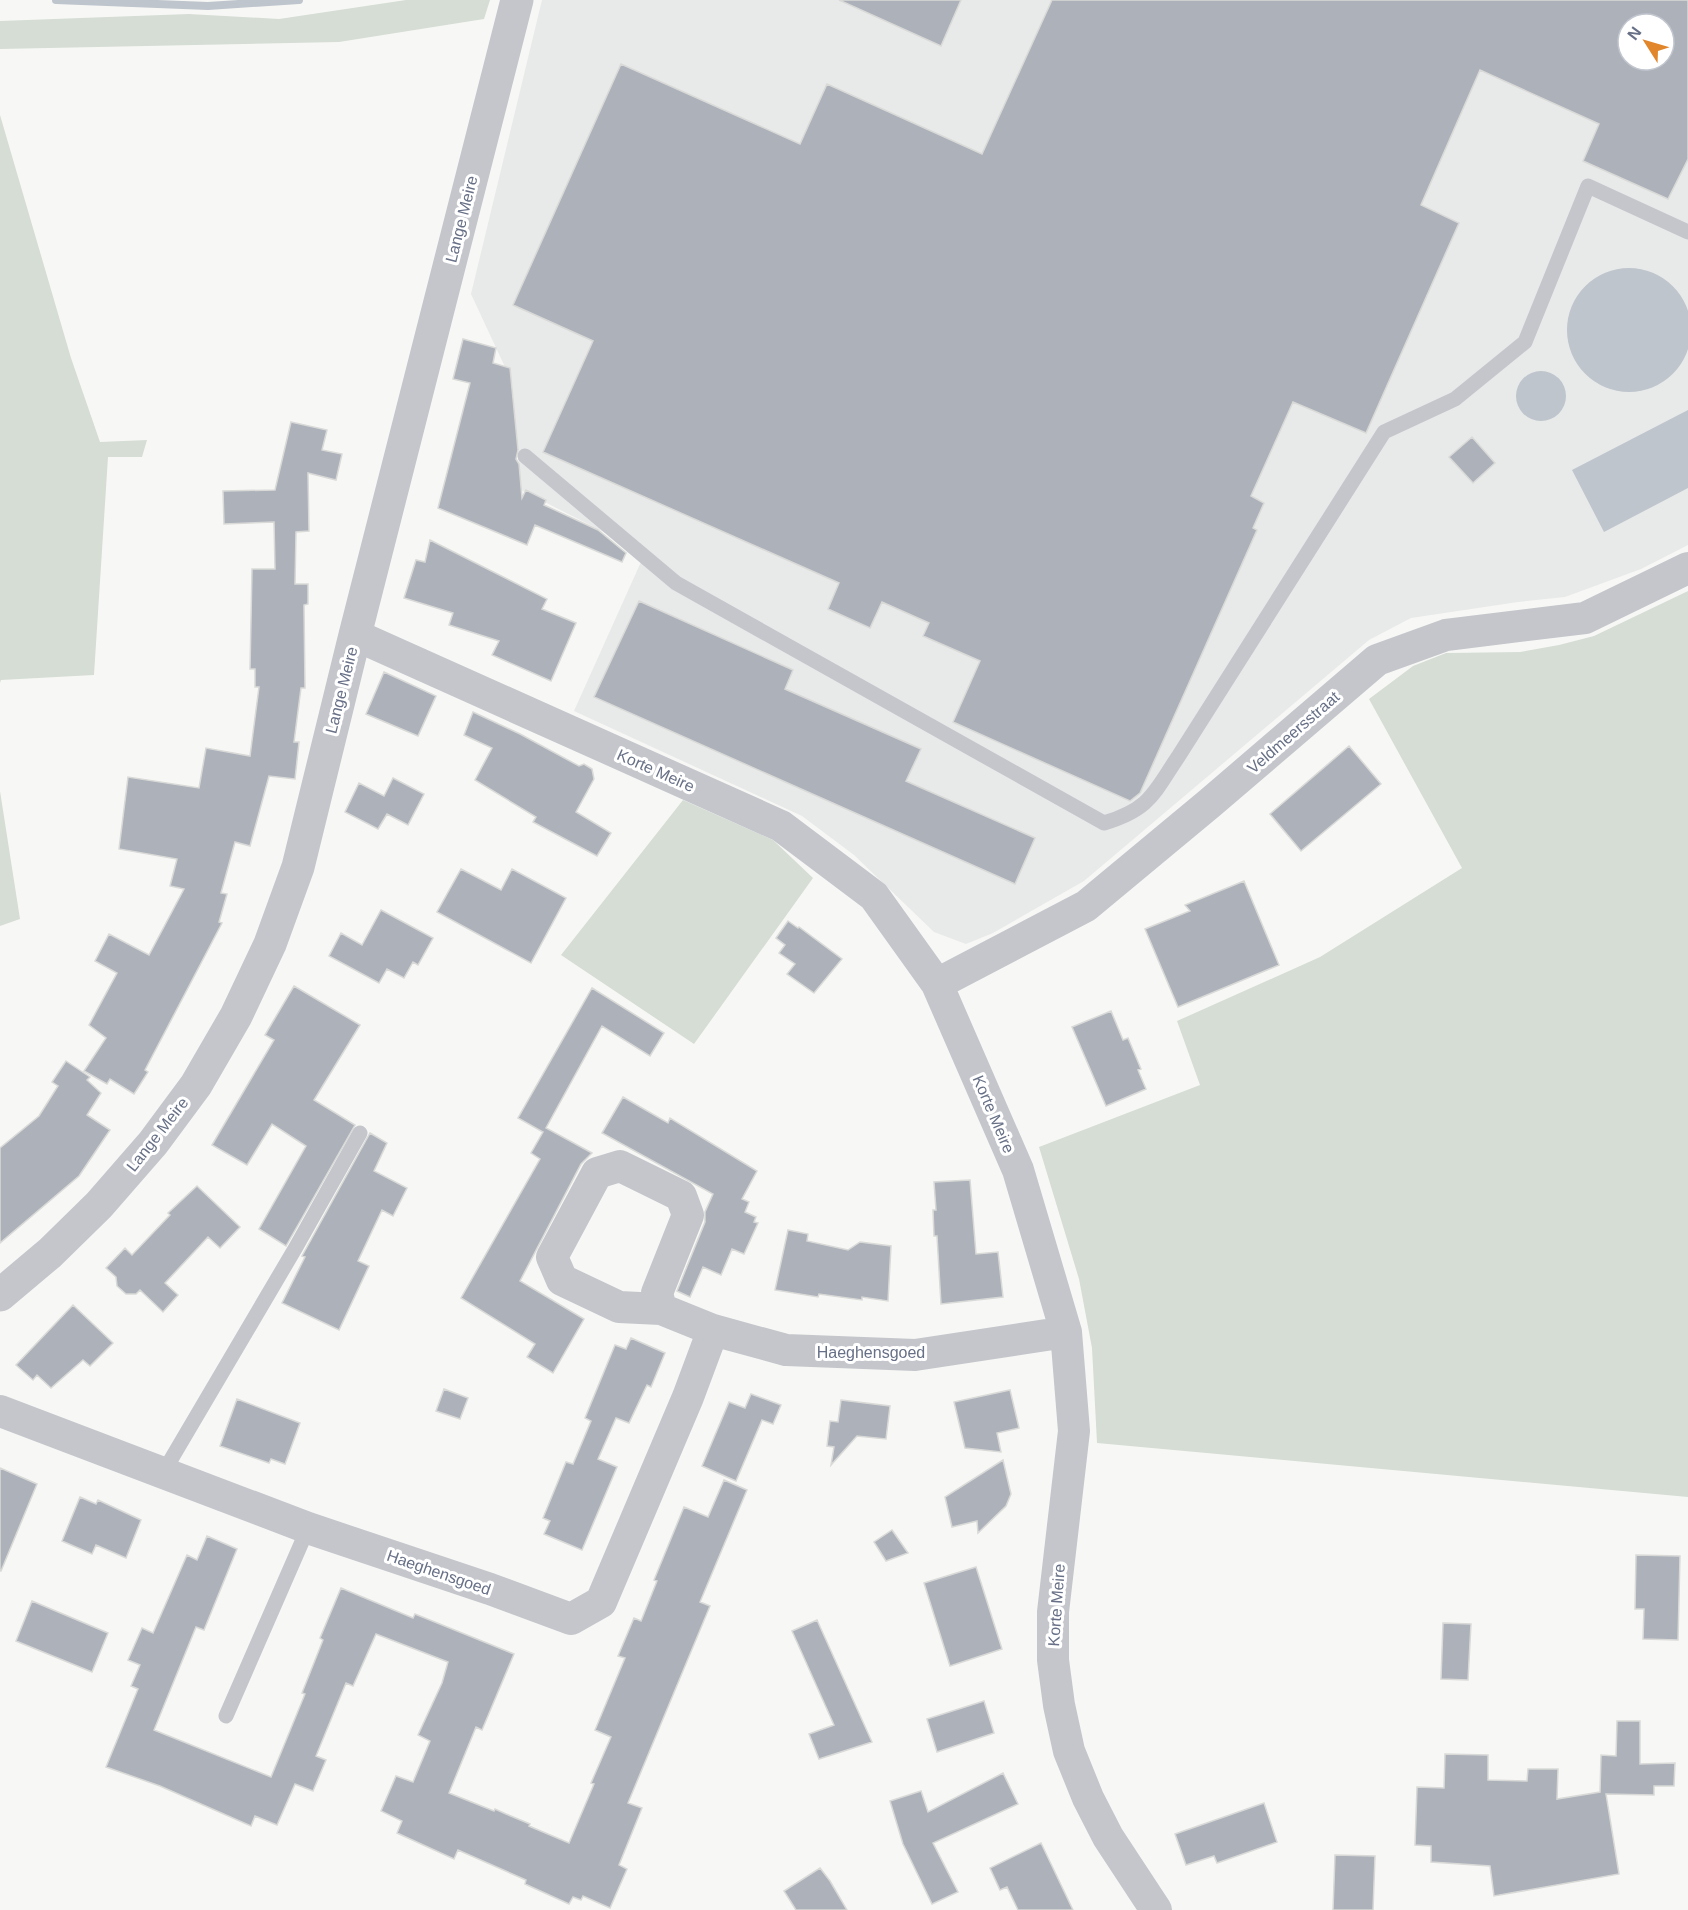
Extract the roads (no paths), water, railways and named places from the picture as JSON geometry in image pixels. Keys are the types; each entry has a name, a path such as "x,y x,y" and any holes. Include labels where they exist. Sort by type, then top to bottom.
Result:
{"street":[{"name":"Lange Meire","path":"0,1295 50,1252 99,1205 153,1143 196,1085 236,1016 270,944 298,867 517,0"},
{"name":"Veldmeersstraat","path":"937,984 1086,906 1377,660 1446,635 1585,618 1688,568"},
{"name":"Korte Meire","path":"355,635 781,826 874,896 937,984 1018,1170 1066,1332 1074,1431 1053,1612 1053,1660 1059,1705 1069,1751 1088,1798 1108,1837 1156,1910"},
{"name":"Haeghensgoed","path":"660,1309 657,1293 688,1215 681,1196 620,1166 597,1173 552,1257 562,1280 619,1307 660,1309 713,1330 786,1350 915,1355 1066,1332"},
{"name":"Haeghensgoed","path":"0,1411 309,1528 571,1619 601,1602 688,1397 713,1330"}],"lane":[{"path":"525,456 676,583 1104,823 1127,817 1148,802 1384,432 1455,399 1525,342 1588,186 1688,232"},
{"path":"163,1473 360,1133"},
{"path":"226,1716 309,1528"}],"waterway":[{"path":"56,0 208,6 299,0"}]}
